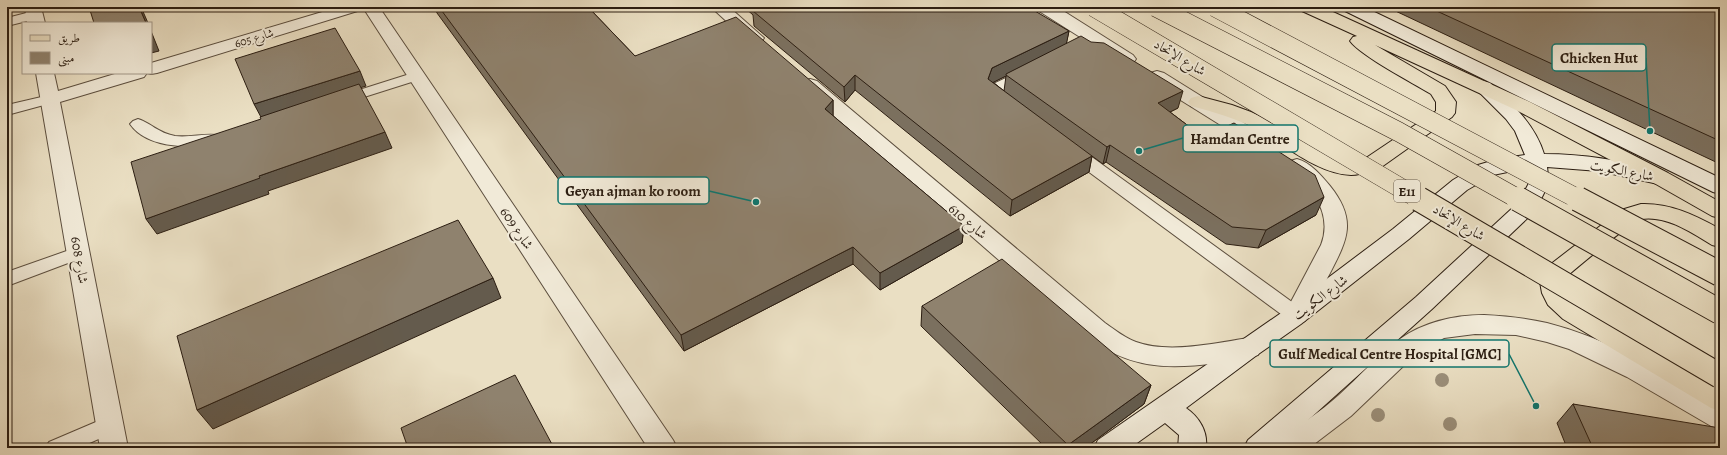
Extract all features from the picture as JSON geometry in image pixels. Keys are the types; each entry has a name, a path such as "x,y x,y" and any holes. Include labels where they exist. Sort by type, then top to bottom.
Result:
{"main road":[{"name":"شارع الإتحاد","path":"1094,7 1720,376"},
{"path":"1156,7 1399,132 1720,312"},
{"path":"1215,7 1720,274"},
{"path":"1308,7 1346,15 1483,87 1562,125 1720,211"},
{"path":"1198,102 1228,109 1248,118 1271,129 1332,165 1355,168 1373,164 1445,112 1446,102 1444,96 1431,85 1374,52 1349,32 1346,15"},
{"path":"1720,239 1671,215 1658,212 1636,212 1629,215 1559,270 1551,281 1551,288 1555,297 1571,313 1720,400"}],"street":[{"name":"شارع 605","path":"152,69 357,7"},
{"name":"شارع 609","path":"371,7 663,448"},
{"path":"718,7 772,53"},
{"path":"1045,11 1086,42 1142,68 1198,102 1301,169 1321,189 1330,203 1335,217 1336,231 1332,246 1296,315"},
{"path":"1346,15 1720,187"},
{"name":"شارع 608","path":"45,74 114,448"},
{"path":"50,100 135,74"},
{"name":"شارع 610","path":"796,74 1096,330 1114,343 1134,352 1157,356 1180,356 1249,348"},
{"path":"1258,448 1424,303 1527,206 1538,184 1536,160 1532,146 1524,130 1504,105 1483,87"},
{"name":"شارع الكويت","path":"1108,448 1165,410 1296,315 1470,178 1497,166 1536,160 1597,164 1661,178"},
{"path":"1286,448 1336,413 1413,342 1430,333 1450,327 1472,324 1520,326 1569,339 1621,362 1720,418"},
{"path":"1165,410 1184,421 1191,431 1194,442 1192,448"}],"lane":[{"path":"7,22 34,15"},
{"path":"1017,111 996,94 996,88 1040,66"},
{"path":"326,105 416,76"},
{"path":"7,110 50,100"},
{"path":"138,124 146,131 157,137 172,140 208,140 229,137"},
{"path":"1061,143 1296,315"},
{"path":"7,279 78,253"},
{"path":"56,448 110,425"}],"building":[{"path":"89,7 139,7 146,22 94,22"},
{"path":"439,7 588,7 635,56 736,17 833,100 825,109 964,226 880,273 853,247 681,335"},
{"path":"760,7 1023,7 1025,10 1035,11 1069,31 992,68 988,79 1092,156 1012,200 855,75 844,87 753,11 761,8"},
{"path":"1428,7 1720,7 1720,141"},
{"path":"335,28 360,71 254,104 235,59"},
{"path":"1081,36 1091,42 1104,43 1183,91 1158,103 1203,137 1234,123 1315,175 1324,197 1266,230 1232,227 1110,145 1107,147 1006,75"},
{"path":"359,84 385,132 259,176 260,178 146,219 131,162 261,119 260,117"},
{"path":"458,220 493,278 197,410 177,336"},
{"path":"1002,259 1151,385 1068,445 922,306"},
{"path":"515,375 554,448 408,448 401,428"},
{"path":"1573,404 1720,428 1720,448 1593,448"}],"place":[{"name":"Chicken Hut","path":"1650,131"},
{"name":"Hamdan Centre","path":"1139,151"},
{"name":"Geyan ajman ko room","path":"756,202"},
{"name":"Gulf Medical Centre Hospital [GMC]","path":"1536,406"}]}
